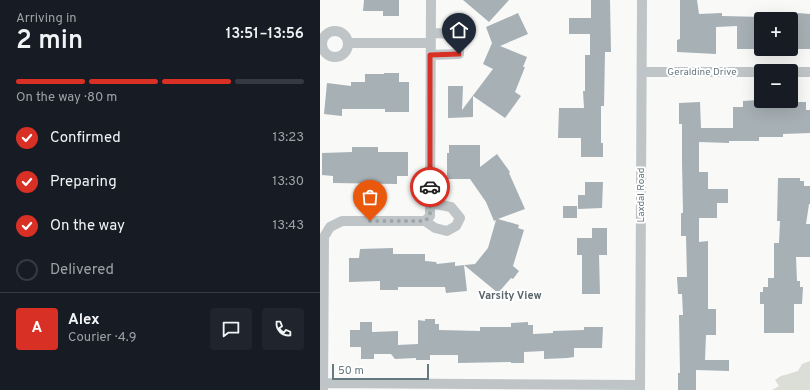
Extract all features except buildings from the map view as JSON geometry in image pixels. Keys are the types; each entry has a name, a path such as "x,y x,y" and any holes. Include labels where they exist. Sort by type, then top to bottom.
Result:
{"street":[{"path":"425,221 430,216 431,0"},
{"name":"Laxdal Road","path":"640,388 642,0"},
{"path":"348,43 430,38 459,34 459,54 430,55"},
{"name":"Geraldine Drive","path":"642,72 754,72"},
{"path":"798,72 810,72"},
{"path":"430,203 451,207 460,218 456,226 447,231 435,228 425,221 342,221 330,227 324,237 322,385 640,388"}],"shaded area":[{"path":"810,361 810,390 772,390 779,386 775,380 781,376 798,371 802,364"}],"way so far":[{"path":"370,221 425,221 430,216 430,187"}],"district":[{"name":"Varsity View","path":"510,296"}],"route":[{"path":"430,187 430,55 459,54"}]}
